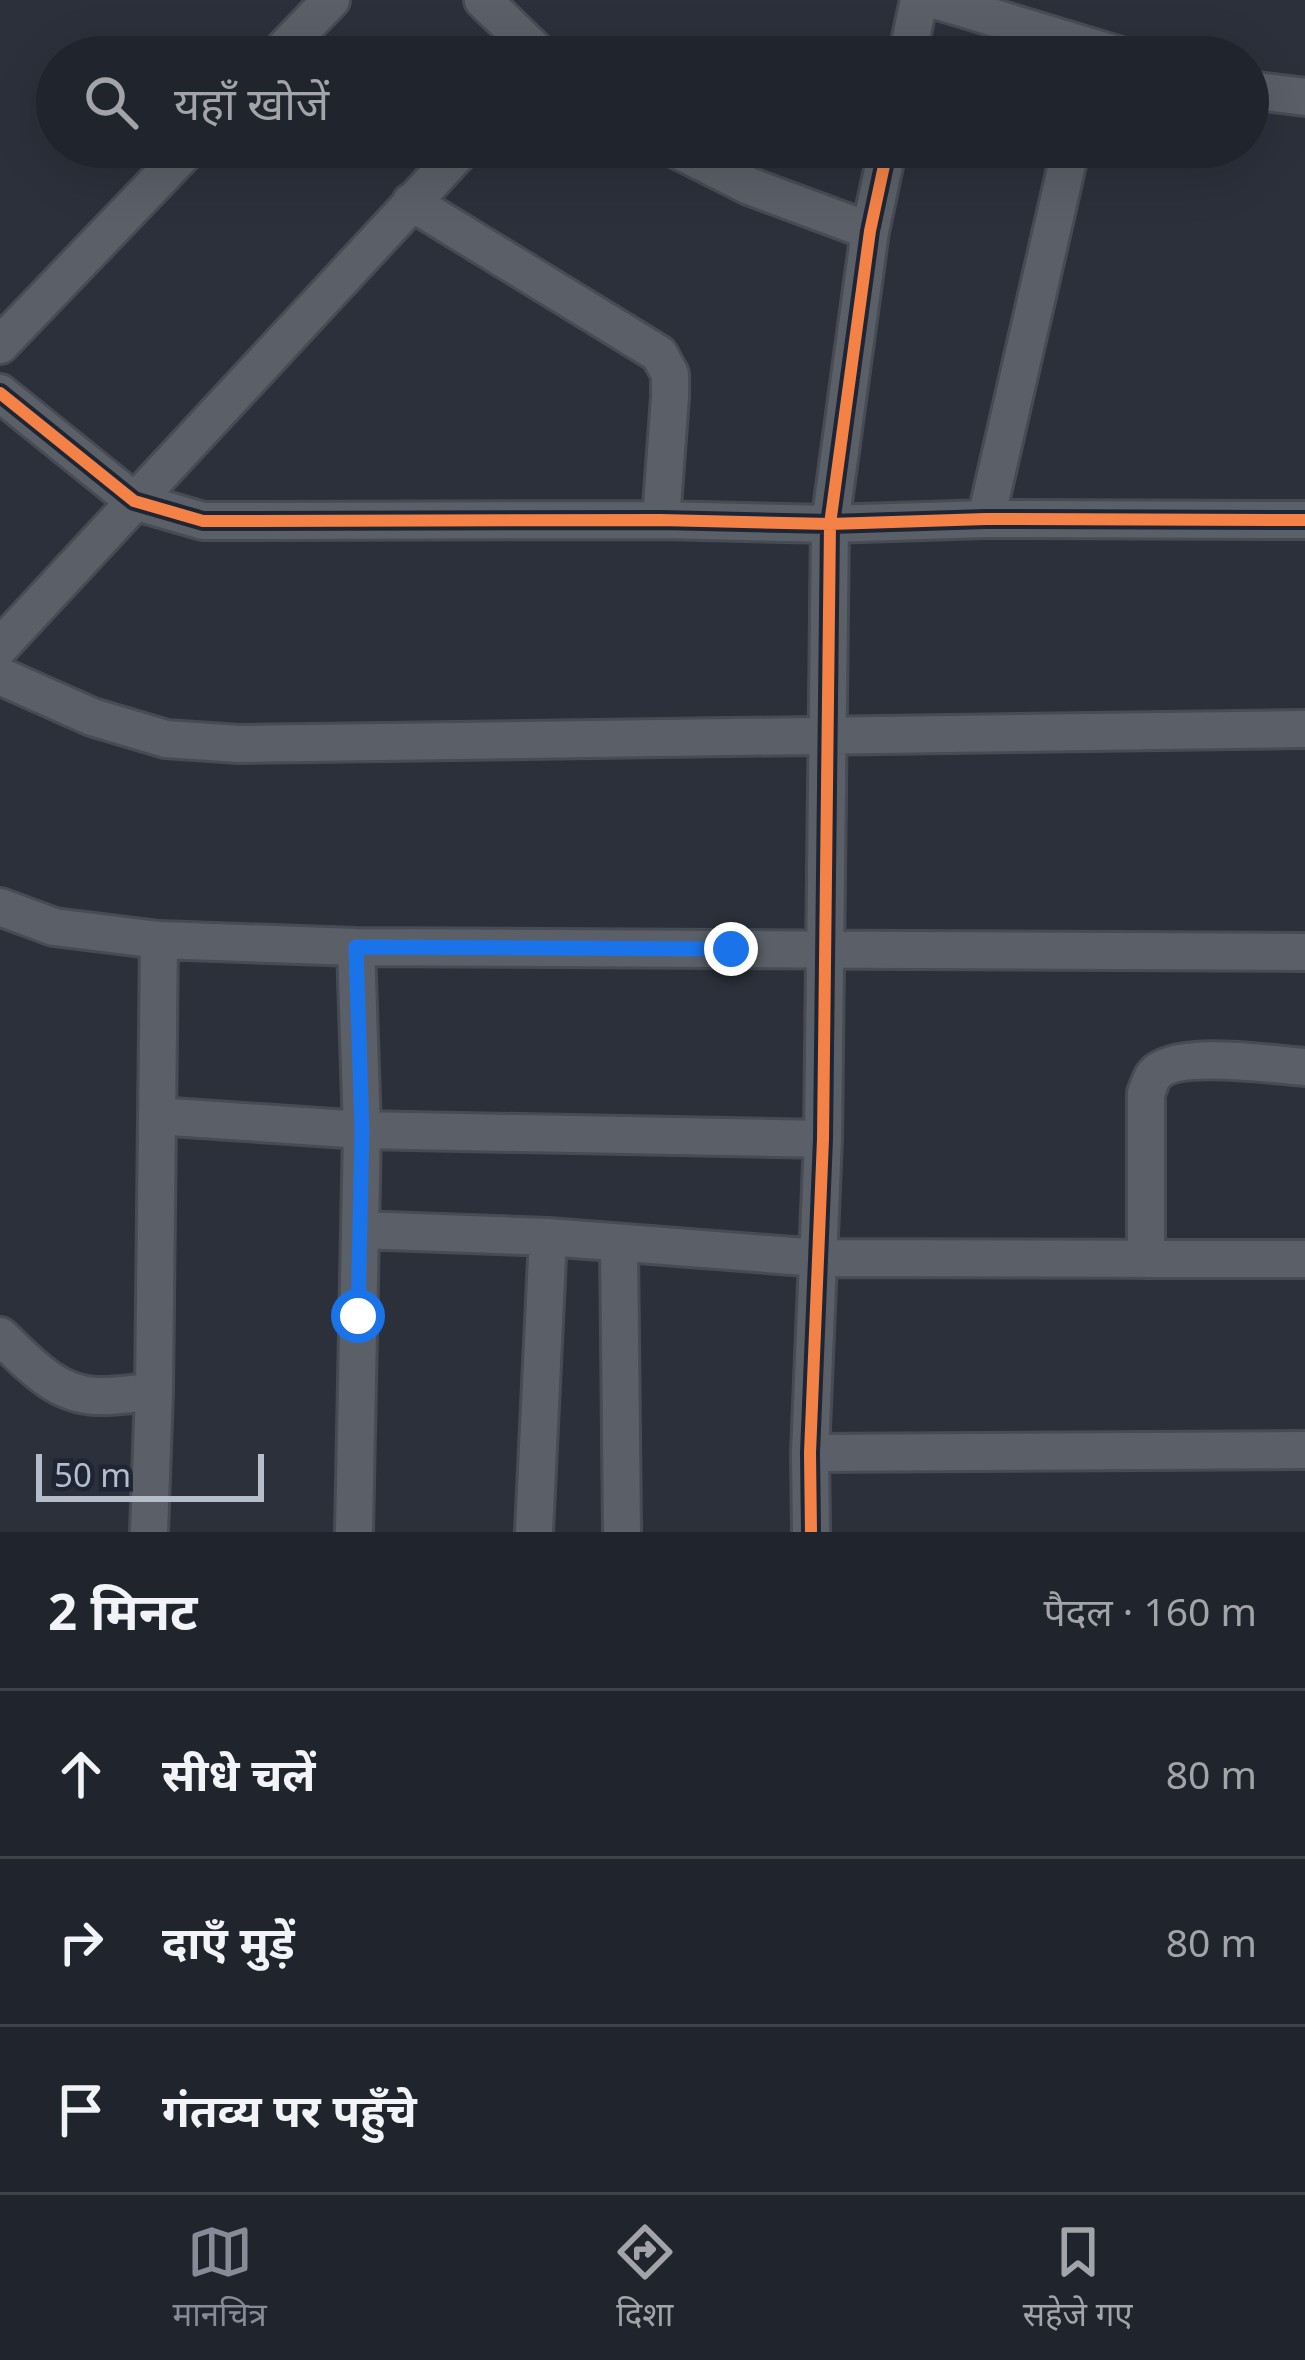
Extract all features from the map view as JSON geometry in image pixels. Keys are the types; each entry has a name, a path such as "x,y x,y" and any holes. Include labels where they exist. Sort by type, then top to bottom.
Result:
{"street":[{"path":"296,36 331,0"},
{"path":"483,0 520,36"},
{"path":"911,36 919,0"},
{"path":"935,0 1047,36"},
{"path":"1269,93 1305,97"},
{"path":"0,345 170,168"},
{"path":"0,647 444,168"},
{"path":"713,168 869,231"},
{"path":"811,1532 823,1138 830,524 869,231 883,168"},
{"path":"986,519 1066,168"},
{"path":"411,202 658,354 670,374 661,520"},
{"path":"0,393 134,501 202,521 1305,520"},
{"path":"0,676 92,717 166,739 239,744 1305,730"},
{"path":"0,907 54,927 159,940 356,947 1305,952"},
{"path":"149,1532 159,940"},
{"path":"354,1532 362,1130 356,947"},
{"path":"1146,1259 1146,1093 1155,1073 1171,1064 1196,1060 1305,1066"},
{"path":"157,1116 362,1130 823,1138"},
{"path":"360,1230 548,1237 819,1258 1305,1259"},
{"path":"534,1532 548,1237"},
{"path":"619,1243 622,1532"},
{"path":"0,1336 44,1377 66,1389 94,1396 154,1392"},
{"path":"810,1453 1305,1450"}],"cycle path":[{"path":"811,1532 823,1139 830,524 870,231 884,168"},
{"path":"0,393 134,501 203,521 1305,520"}],"route":[{"path":"358,1316 362,1130 356,947 731,949"}]}
